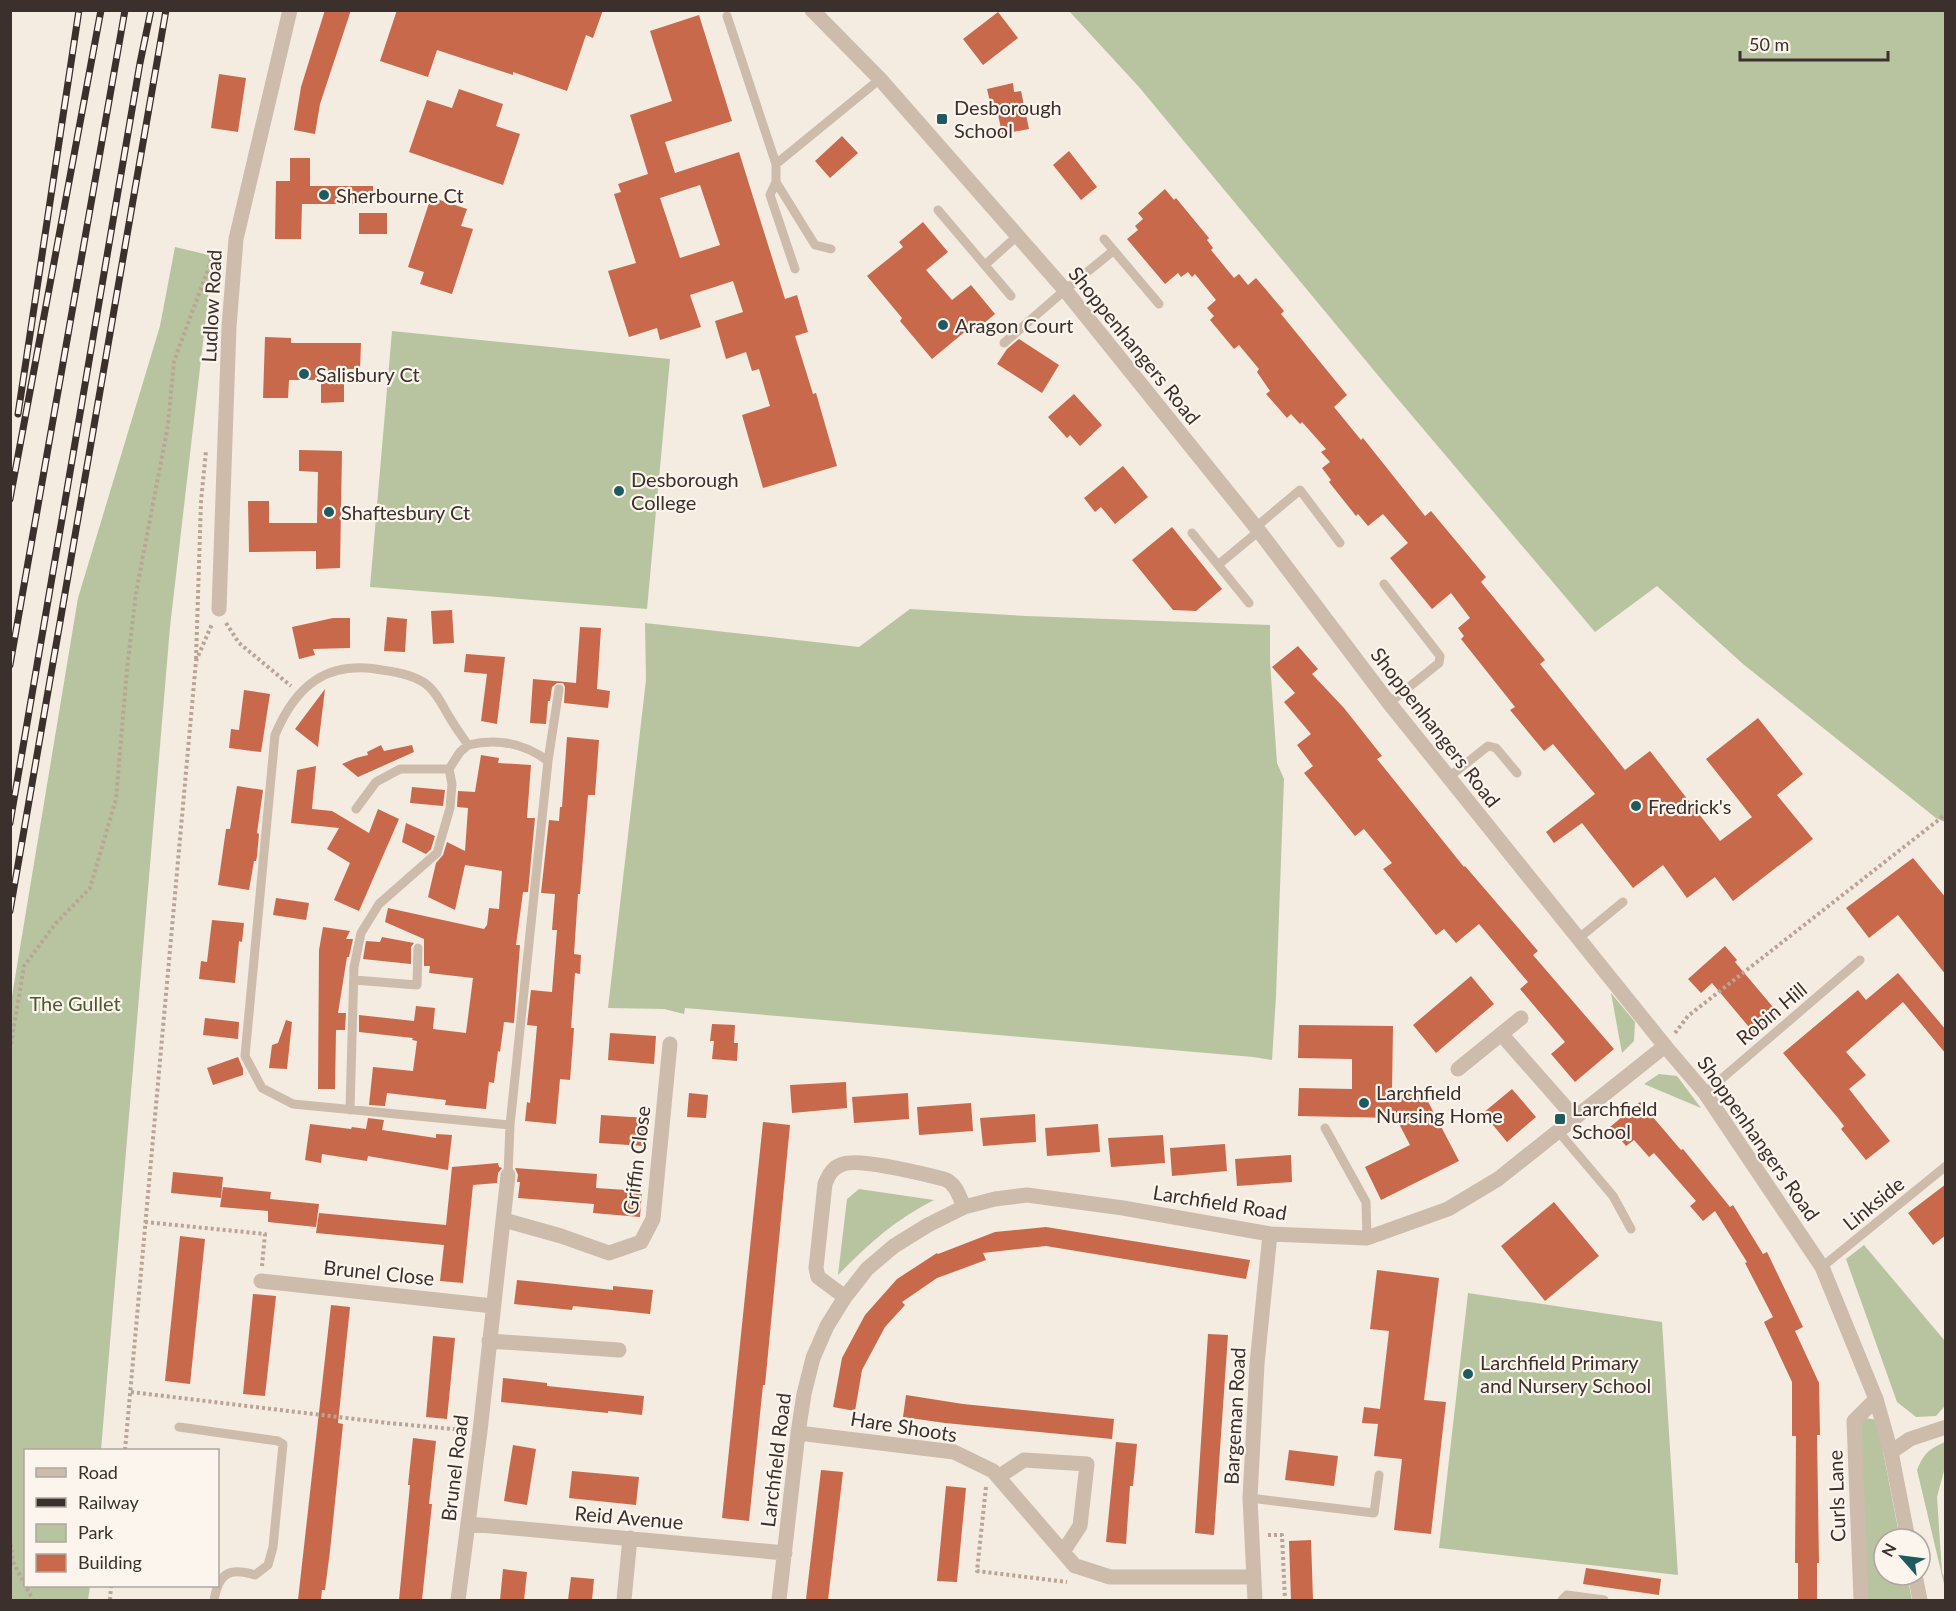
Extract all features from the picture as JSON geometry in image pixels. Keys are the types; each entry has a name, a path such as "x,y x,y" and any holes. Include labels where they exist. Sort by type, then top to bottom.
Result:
{"street":[{"name":"Ludlow Road","path":"219,609 230,327 236,239 290,10"},
{"name":"Shoppenhangers Road","path":"812,10 880,80 1065,290 1257,529 1389,703 1665,1046 1705,1092 1822,1267 1876,1399 1891,1452 1906,1527"},
{"path":"1458,1069 1521,1018"},
{"path":"1502,1035 1575,1118"},
{"name":"Griffin Close","path":"504,1220 609,1252 641,1242 653,1219 670,1044"},
{"name":"Larchfield Road","path":"779,1600 798,1432 813,1358 827,1326 845,1297 867,1269 894,1246 964,1207 995,1198 1027,1195 1123,1208 1270,1234 1367,1238 1448,1209 1498,1179 1665,1046"},
{"path":"845,1297 818,1277 816,1268 825,1184 829,1174 836,1167 856,1161 951,1181 964,1207"},
{"name":"Brunel Road","path":"458,1600 480,1431 508,1175"},
{"name":"Bargeman Road","path":"1255,1600 1250,1498 1257,1364 1270,1234"},
{"name":"Brunel Close","path":"261,1281 493,1306"},
{"path":"489,1341 619,1350"},
{"name":"Curls Lane","path":"1861,1600 1854,1421 1876,1399"},
{"path":"1891,1452 1910,1439 1946,1427"},
{"name":"Hare Shoots","path":"798,1432 954,1452 993,1473 1075,1566 1110,1577 1254,1577"},
{"path":"993,1473 1024,1460 1087,1464 1080,1526 1063,1552"},
{"name":"Reid Avenue","path":"469,1524 785,1553"},
{"path":"624,1600 630,1538"}],"lane":[{"path":"727,16 776,164 776,182 770,195 795,269"},
{"path":"776,164 880,80"},
{"path":"776,182 815,245 831,249"},
{"path":"938,210 1011,296"},
{"path":"985,265 1017,236"},
{"path":"1104,239 1159,304"},
{"path":"1004,343 1113,251"},
{"path":"1218,565 1300,490 1340,543"},
{"path":"1192,532 1249,603"},
{"path":"1384,584 1440,656 1439,663 1389,703"},
{"path":"468,745 440,699 427,684 409,675 373,668 342,668 329,671 316,678 300,693 283,717 275,735 245,1056 262,1088 293,1104 510,1125"},
{"path":"508,1175 510,1125 548,761 559,689"},
{"path":"350,1110 354,967 361,933 379,904 437,853 450,808 452,784 449,769 460,752 468,745 484,741 510,742 536,752 548,761"},
{"path":"1449,777 1488,746 1496,748 1517,773"},
{"path":"356,809 376,782 400,769 449,769"},
{"path":"1579,938 1623,902"},
{"path":"354,980 417,985 418,948"},
{"name":"Robin Hill","path":"1705,1092 1860,960"},
{"path":"1325,1128 1366,1202 1367,1238"},
{"path":"1558,1131 1603,1183 1621,1209 1631,1229"},
{"name":"Linkside","path":"1822,1267 1946,1166"},
{"path":"179,1427 283,1444 273,1547 268,1565 255,1575 238,1570 224,1576 219,1585"},
{"path":"1250,1498 1374,1513 1379,1475"},
{"path":"1563,1600 1567,1595 1604,1600"}],"path":[{"path":"10,1050 24,966 56,923 90,888 116,799 136,593 168,425 174,361 213,256 236,239"},
{"path":"219,609 239,643 300,693"},
{"path":"125,1449 196,661 219,609"},
{"path":"1665,1046 1688,1016 1946,814"},
{"path":"145,1222 265,1234 261,1281"},
{"path":"131,1392 388,1423 480,1431"},
{"path":"993,1473 977,1571 1074,1583 1079,1567"},
{"path":"1252,1534 1282,1535 1286,1600"},
{"path":"10,1539 13,1562 24,1583"}],"green space":[{"path":"1069,11 1945,11 1945,822 1936,818 1743,664 1657,586 1595,632 1139,87"},
{"name":"The Gullet","path":"175,247 213,256 170,627 101,1449 24,1449 24,1587 90,1587 88,1600 11,1600 11,1002 78,598 160,326"},
{"path":"392,331 670,359 647,609 370,587"},
{"path":"910,609 1026,616 1270,625 1270,662 1277,763 1284,779 1272,1060 685,1008 684,1014 664,1009 608,1008 646,680 645,623 859,647"},
{"path":"1611,993 1635,1022 1634,1041 1622,1053"},
{"path":"1659,1074 1677,1076 1701,1108 1644,1084"},
{"path":"859,1189 934,1200 883,1233 838,1275 847,1199"},
{"path":"1864,1245 1945,1341 1944,1407 1936,1416 1916,1417 1897,1402 1846,1259"},
{"path":"1468,1293 1662,1322 1678,1575 1439,1548"},
{"path":"1866,1418 1877,1420 1898,1527 1872,1527 1872,1587 1909,1587 1912,1600 1866,1600 1861,1422"},
{"path":"1945,1442 1945,1467 1937,1497 1945,1588 1917,1470 1922,1459 1935,1447"}],"building":[{"path":"325,10 351,10 320,104 315,134 294,130 301,87"},
{"path":"397,10 603,10 593,38 586,35 567,91 513,72 513,75 437,50 428,77 380,61"},
{"path":"998,12 1018,38 983,65 963,39"},
{"path":"699,15 732,121 665,142 675,173 739,152 785,299 797,295 808,332 795,336 813,394 816,393 837,466 763,488 742,415 770,406 759,369 752,371 746,352 726,359 715,321 743,312 733,281 690,295 701,327 660,340 657,328 629,337 608,271 636,263 614,194 621,192 618,184 648,174 630,115 672,101 650,31","holes":["700,185 720,245 680,258 660,198"]},
{"path":"219,74 246,78 238,132 211,128"},
{"path":"1013,83 1014,92 1021,91 1029,129 1002,134 997,109 992,110 987,89"},
{"path":"459,89 503,104 496,126 520,134 503,185 409,152 427,100 452,108"},
{"path":"842,136 858,153 830,178 815,161"},
{"path":"1069,151 1097,187 1081,200 1053,165"},
{"name":"Sherbourne Ct","path":"290,158 310,158 310,186 373,186 373,204 302,204 301,239 275,239 276,181 290,181"},
{"path":"1165,189 1174,200 1176,198 1209,238 1207,240 1213,248 1211,250 1234,278 1239,274 1248,285 1256,278 1284,311 1281,314 1347,395 1334,407 1361,440 1363,438 1425,516 1431,511 1486,577 1481,582 1545,660 1540,664 1625,770 1650,751 1720,841 1752,817 1706,759 1758,718 1803,774 1777,795 1813,839 1733,901 1715,877 1687,898 1663,865 1633,888 1582,823 1554,843 1546,832 1595,794 1553,744 1544,751 1510,710 1515,707 1461,639 1464,636 1458,628 1470,618 1451,593 1432,609 1390,558 1408,543 1383,514 1368,526 1358,514 1356,516 1329,482 1331,480 1322,468 1330,462 1321,452 1326,449 1302,422 1300,424 1291,414 1287,418 1266,394 1270,391 1257,372 1259,369 1239,345 1234,349 1210,320 1214,316 1207,308 1216,300 1195,274 1192,277 1188,272 1181,277 1178,273 1165,284 1127,239 1138,230 1135,226 1143,219 1138,213"},
{"path":"431,197 467,209 461,226 473,229 452,294 420,284 424,272 408,267"},
{"path":"359,213 387,213 387,234 359,234"},
{"path":"923,222 948,252 926,270 952,300 971,285 995,314 971,334 967,330 932,359 867,276 903,247 899,242"},
{"name":"Salisbury Ct","path":"265,337 291,338 291,343 361,343 360,369 344,369 344,402 321,403 321,380 289,380 288,398 263,398"},
{"path":"1019,339 1059,365 1042,393 997,364 1007,349"},
{"path":"1074,394 1102,425 1080,446 1070,435 1067,438 1048,417"},
{"name":"Shaftesbury Ct","path":"299,450 342,451 340,568 316,569 316,551 249,552 248,501 269,501 269,523 317,523 318,472 299,471"},
{"path":"1123,466 1148,497 1115,524 1101,507 1095,512 1084,498"},
{"path":"1172,527 1222,589 1196,611 1173,610 1132,560"},
{"path":"452,610 454,643 433,644 431,611"},
{"path":"387,617 407,619 405,652 384,651"},
{"path":"333,618 350,618 350,648 313,649 315,655 299,659 292,627"},
{"path":"580,627 601,628 597,689 610,691 608,708 564,703 565,687 563,683 557,683 552,687 550,701 548,701 546,724 530,723 533,679 576,683"},
{"path":"1298,646 1318,669 1312,674 1344,708 1382,756 1377,759 1464,867 1538,951 1533,955 1614,1049 1575,1082 1551,1054 1565,1042 1520,989 1528,982 1479,924 1456,943 1444,929 1436,935 1383,869 1392,863 1364,829 1355,836 1304,773 1313,766 1297,745 1311,734 1284,702 1295,693 1272,667"},
{"path":"466,654 505,657 497,724 481,721 487,674 464,672"},
{"path":"325,689 318,747 295,729"},
{"path":"244,690 270,694 261,752 229,748 231,729 239,730"},
{"path":"567,737 599,740 595,795 588,795 580,894 578,894 574,954 581,955 580,974 575,973 570,1080 560,1079 556,1124 525,1121 527,1102 530,1103 537,1026 527,1025 531,990 552,992 557,930 552,930 555,894 541,893 549,820 559,821 560,807 562,807"},
{"path":"381,745 384,751 412,745 414,752 358,777 342,764 368,755 367,752"},
{"path":"481,755 499,758 498,763 531,765 527,818 535,818 528,892 523,892 516,945 520,945 514,1023 504,1022 494,1083 489,1082 486,1109 445,1105 446,1100 387,1093 385,1106 369,1105 373,1067 413,1071 417,1041 412,1040 413,1038 359,1032 359,1015 414,1021 416,1006 435,1008 433,1029 466,1033 473,978 429,973 430,966 424,966 424,939 385,922 388,908 484,929 487,925 489,908 499,909 502,871 465,865 455,910 428,897 436,863 443,855 447,842 465,851 468,808 457,807 458,791 475,792"},
{"path":"316,766 312,809 332,811 369,833 378,809 399,819 359,911 334,900 350,863 327,849 339,828 291,823 297,770"},
{"path":"237,786 263,790 257,833 259,834 257,856 249,890 218,885 226,829 230,829"},
{"path":"412,787 445,790 443,806 410,803"},
{"path":"406,823 435,836 431,849 426,854 402,842"},
{"path":"1913,858 1946,898 1946,975 1898,915 1869,938 1846,908"},
{"path":"276,898 309,903 306,920 273,915"},
{"path":"212,920 244,923 242,942 239,941 235,983 199,979 201,961 207,962"},
{"path":"323,927 350,931 346,939 353,939 349,957 347,957 338,1013 346,1013 345,1030 336,1030 335,1089 318,1089 319,950"},
{"path":"382,937 414,943 411,947 411,964 363,959 366,941 380,942"},
{"path":"1725,946 1737,960 1735,962 1778,1013 1754,1033 1712,983 1701,993 1688,979"},
{"path":"1898,973 1946,1030 1946,1054 1903,1002 1846,1052 1866,1075 1849,1089 1890,1141 1866,1160 1841,1129 1844,1126 1838,1118 1783,1053 1858,990 1866,1000"},
{"path":"1471,976 1494,1004 1436,1053 1413,1025"},
{"path":"205,1018 239,1022 238,1039 203,1035"},
{"path":"286,1020 292,1022 287,1069 269,1068 272,1045 278,1043"},
{"path":"712,1024 735,1025 734,1043 738,1043 737,1061 712,1059 714,1041 710,1041"},
{"name":"Larchfield Nursing Home","path":"1299,1025 1393,1026 1392,1089 1422,1090 1459,1161 1381,1200 1365,1167 1410,1145 1396,1118 1298,1116 1299,1088 1352,1089 1352,1059 1298,1058"},
{"path":"610,1033 656,1036 654,1064 608,1060"},
{"path":"238,1057 243,1075 213,1085 207,1068"},
{"path":"846,1082 847,1108 792,1113 790,1085"},
{"path":"1512,1089 1536,1117 1507,1142 1483,1113"},
{"path":"689,1093 708,1095 706,1118 687,1117"},
{"path":"908,1093 909,1119 854,1123 852,1097"},
{"path":"1640,1102 1681,1150 1683,1149 1730,1207 1733,1205 1763,1254 1767,1252 1803,1327 1795,1331 1819,1383 1817,1600 1798,1600 1798,1563 1795,1563 1796,1436 1792,1436 1792,1382 1764,1322 1773,1317 1745,1263 1747,1262 1715,1211 1703,1221 1690,1206 1696,1201 1654,1153 1649,1157 1634,1140 1626,1146 1610,1127"},
{"path":"971,1103 973,1131 919,1135 917,1107"},
{"path":"1035,1114 1036,1142 983,1146 980,1118"},
{"path":"601,1115 646,1118 644,1146 599,1143"},
{"path":"368,1118 384,1120 382,1130 436,1138 436,1134 452,1135 448,1170 368,1156 367,1161 322,1154 321,1163 305,1160 310,1124 366,1129"},
{"path":"763,1122 790,1125 765,1385 763,1385 749,1521 722,1518"},
{"path":"1098,1124 1100,1152 1047,1156 1045,1128"},
{"path":"1163,1135 1165,1163 1111,1167 1108,1138"},
{"path":"1225,1144 1227,1171 1172,1176 1170,1148"},
{"path":"1291,1155 1292,1182 1237,1186 1235,1159"},
{"path":"498,1163 502,1168 498,1173 497,1183 473,1185 463,1283 440,1281 444,1245 316,1233 319,1213 446,1225 452,1167"},
{"path":"515,1168 597,1174 596,1188 642,1191 640,1217 593,1213 594,1204 518,1198 520,1182 517,1182 518,1175"},
{"path":"173,1172 223,1177 221,1198 171,1193"},
{"path":"1946,1184 1946,1235 1933,1245 1908,1213"},
{"path":"223,1187 271,1192 270,1199 319,1204 316,1227 268,1222 268,1211 220,1207"},
{"path":"1554,1202 1599,1256 1545,1301 1501,1246"},
{"path":"1046,1227 1250,1260 1246,1279 1046,1246 983,1253 986,1260 937,1278 902,1302 905,1305 885,1327 862,1370 855,1411 833,1407 842,1358 865,1315 897,1279 937,1253 995,1232"},
{"path":"180,1236 205,1239 190,1384 165,1381"},
{"path":"1377,1270 1439,1278 1424,1400 1446,1402 1431,1534 1394,1530 1402,1459 1374,1456 1378,1424 1362,1423 1364,1407 1380,1409 1389,1331 1370,1329"},
{"path":"517,1280 613,1290 613,1286 653,1290 650,1314 573,1306 572,1310 514,1304"},
{"path":"253,1294 276,1296 265,1396 243,1394"},
{"path":"331,1305 350,1307 338,1423 343,1424 330,1551 325,1590 322,1590 321,1600 298,1600"},
{"path":"1208,1334 1228,1335 1214,1535 1195,1533"},
{"path":"433,1336 455,1338 447,1419 426,1417"},
{"path":"503,1378 547,1383 547,1386 644,1396 642,1415 501,1402"},
{"path":"906,1395 963,1404 1114,1419 1112,1439 903,1417"},
{"path":"413,1438 436,1441 429,1504 432,1504 422,1600 399,1600 410,1485 408,1485"},
{"path":"1116,1442 1137,1444 1133,1486 1130,1486 1126,1544 1106,1542"},
{"path":"513,1445 536,1449 527,1505 504,1501"},
{"path":"1289,1450 1338,1456 1334,1486 1285,1480"},
{"path":"821,1470 843,1472 828,1600 806,1599"},
{"path":"572,1471 639,1477 636,1505 569,1498"},
{"path":"946,1486 966,1488 957,1582 937,1581"},
{"path":"1311,1540 1313,1600 1291,1600 1289,1541"},
{"path":"1586,1568 1661,1579 1659,1595 1583,1584"},
{"path":"503,1569 527,1572 524,1600 500,1600"},
{"path":"571,1577 594,1579 592,1600 568,1600"}],"railway":[{"path":"18,414 79,10"},
{"path":"10,499 101,10"},
{"path":"10,665 125,10"},
{"path":"10,823 151,10"},
{"path":"10,911 166,10"}],"place":[{"name":"Desborough School","path":"942,119"},
{"name":"Sherbourne Ct","path":"324,195"},
{"name":"Aragon Court","path":"943,325"},
{"name":"Salisbury Ct","path":"304,374"},
{"name":"Desborough College","path":"619,491"},
{"name":"Shaftesbury Ct","path":"329,512"},
{"name":"Fredrick's","path":"1636,806"},
{"name":"Larchfield Nursing Home","path":"1364,1103"},
{"name":"Larchfield School","path":"1560,1119"},
{"name":"Larchfield Primary and Nursery School","path":"1468,1374"}]}
